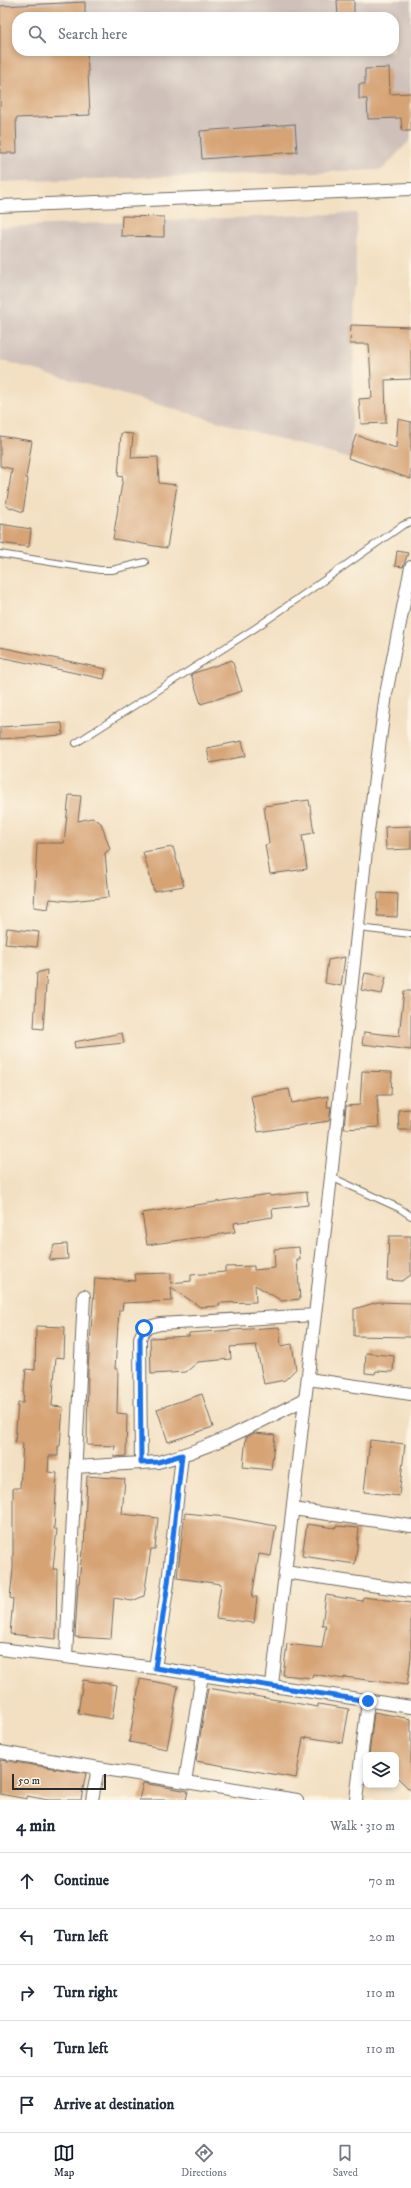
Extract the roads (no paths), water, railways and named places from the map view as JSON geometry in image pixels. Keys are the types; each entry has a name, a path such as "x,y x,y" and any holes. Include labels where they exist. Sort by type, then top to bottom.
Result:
{"street":[{"path":"0,206 411,189"},
{"path":"272,1686 386,694 411,567"},
{"path":"66,1657 84,1296"},
{"path":"141,1463 140,1338 144,1328 160,1324 315,1315"},
{"path":"308,1379 411,1394"},
{"path":"75,1467 158,1462 182,1455 236,1434 305,1399"},
{"path":"155,1668 168,1583 182,1455"},
{"path":"292,1509 411,1526"},
{"path":"285,1572 411,1591"},
{"path":"0,1649 155,1668 411,1707"},
{"path":"185,1782 202,1675"},
{"path":"356,1800 368,1701"},
{"path":"0,1752 297,1800"},
{"path":"92,1800 98,1768"}],"lane":[{"path":"76,743 257,628 403,525 411,522"},
{"path":"0,554 100,570 112,570 145,562"},
{"path":"358,928 411,934"},
{"path":"331,1176 411,1216"}]}
